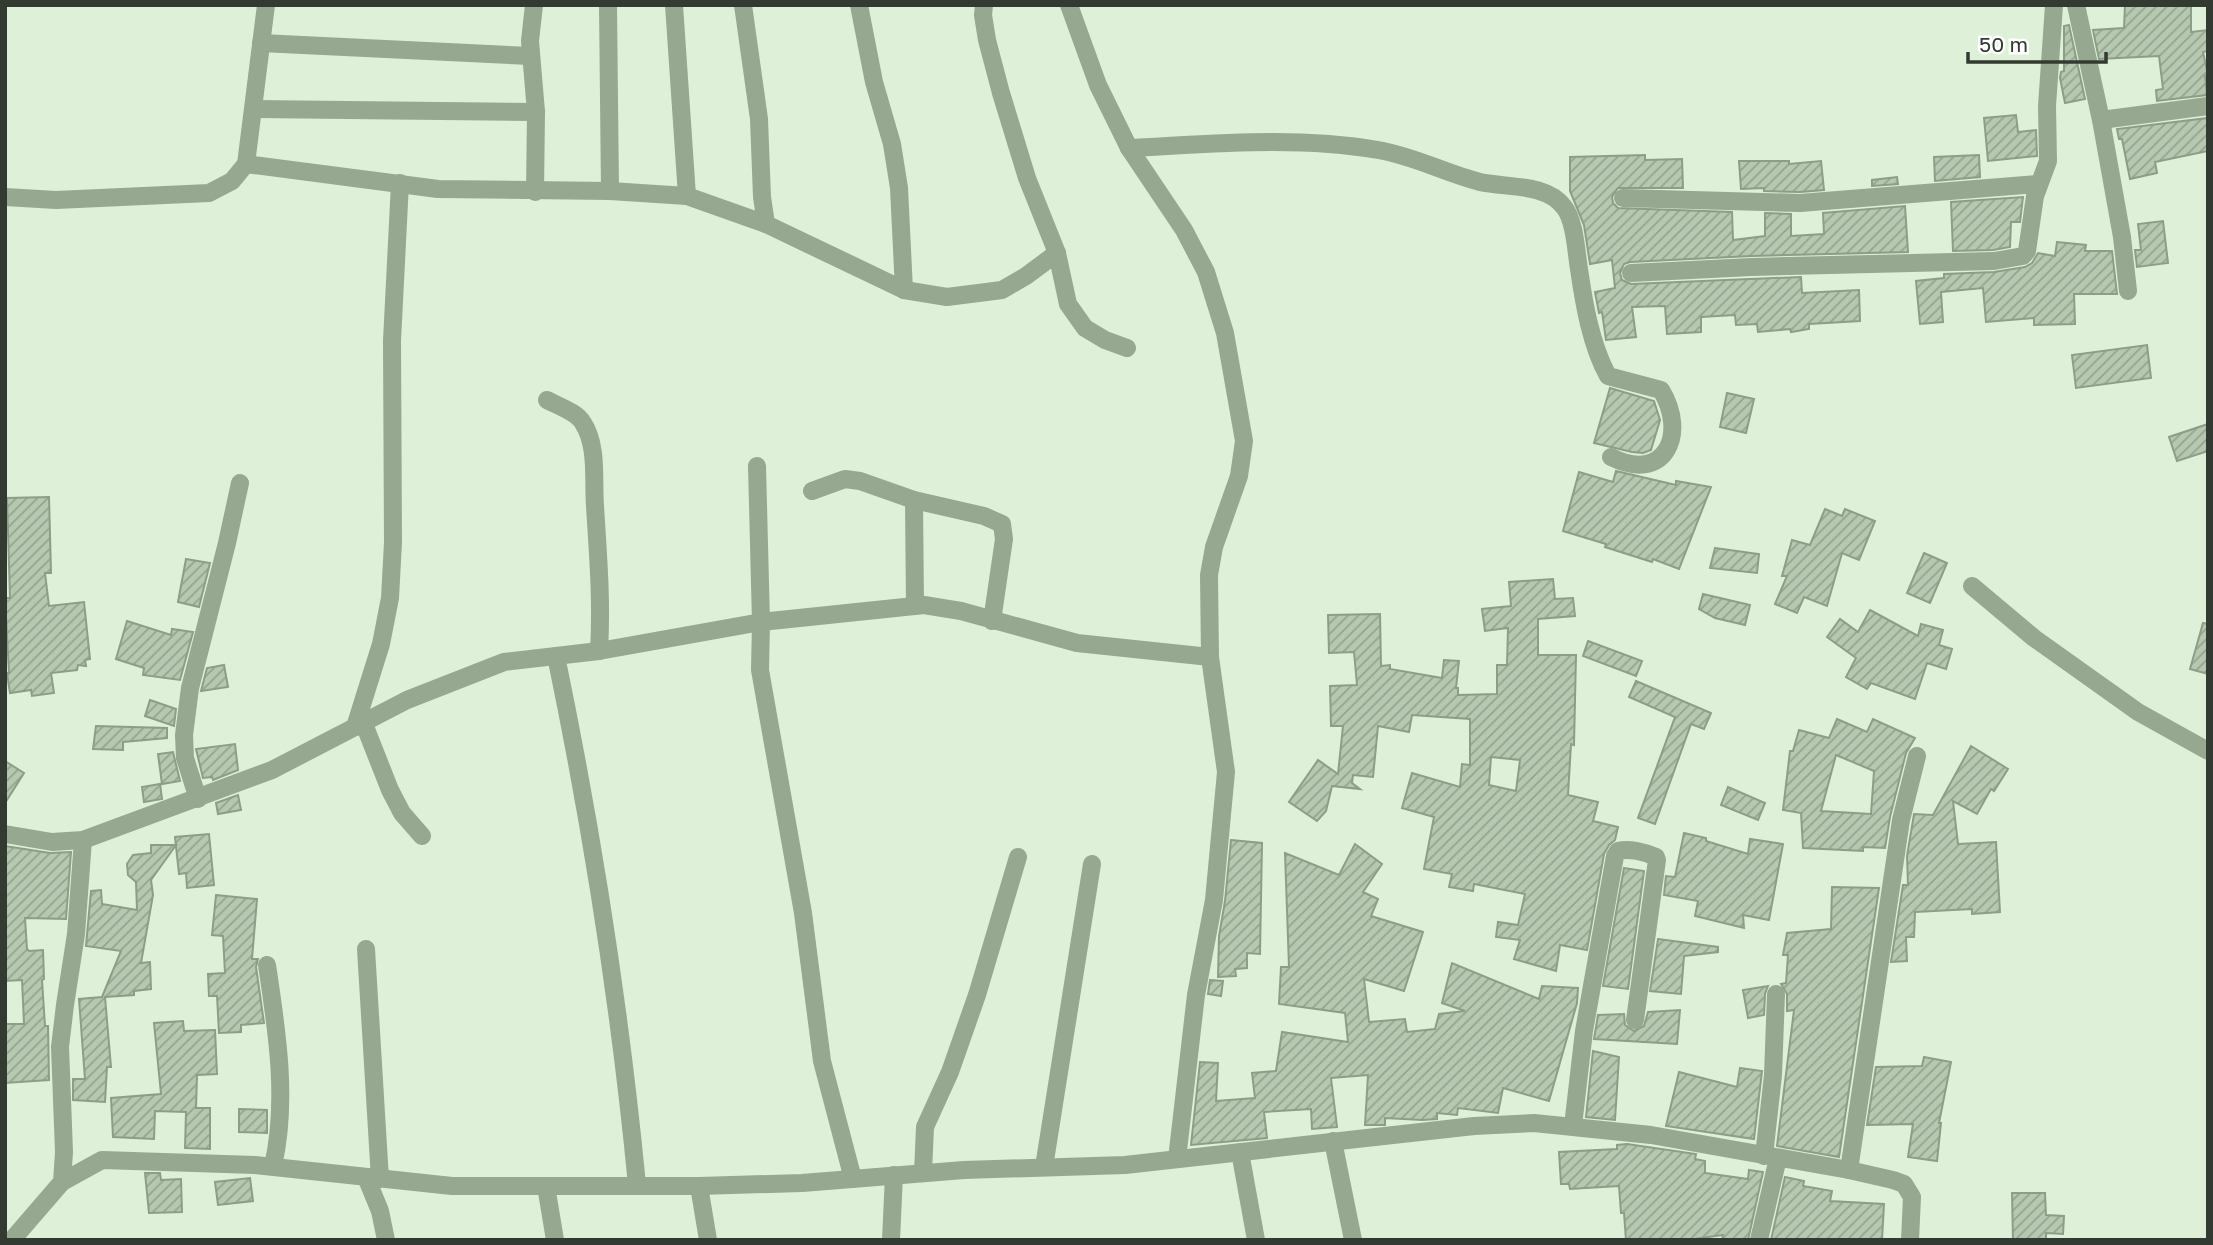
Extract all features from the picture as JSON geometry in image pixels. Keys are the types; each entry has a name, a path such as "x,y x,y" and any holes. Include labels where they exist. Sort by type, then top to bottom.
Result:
{"street":[{"path":"5,197 56,200 209,193 232,181 246,164 266,5"},
{"path":"534,5 530,56 536,112 535,192"},
{"path":"608,5 610,191"},
{"path":"674,5 687,196"},
{"path":"743,5 759,119 762,197 766,224"},
{"path":"859,5 874,82 892,144 899,188 904,290"},
{"path":"984,5 987,40 1001,93 1027,178 1056,253 1068,304 1085,328 1105,340 1127,348"},
{"path":"1069,5 1098,85 1129,148 1184,230 1206,272 1225,334 1244,441 1239,476 1214,547 1209,575 1210,657 1226,772 1213,900 1196,995 1177,1159"},
{"path":"1631,273 1751,267 1960,263 2023,256 2027,251 2038,184 2048,160 2047,106 2054,5"},
{"path":"2076,5 2101,120 2122,237 2128,291"},
{"path":"261,43 530,56"},
{"path":"2101,120 2208,106"},
{"path":"254,109 536,112"},
{"path":"1129,148 1255,142 1346,145 1381,150 1419,160 1481,182 1546,192 1565,207 1574,234 1591,329 1608,376 1661,390 1671,406 1674,424 1671,440 1663,454 1642,466 1627,465 1611,457"},
{"path":"246,164 438,189 610,191 687,196 766,224 904,290 947,297 1002,290 1056,253"},
{"path":"400,183 392,341 393,542 390,598 360,725 402,813 422,836"},
{"path":"1623,198 1800,203 1955,193 2038,184"},
{"path":"547,400 581,419 589,433 599,547 599,651"},
{"path":"757,466 760,670 801,900 822,1061 853,1179"},
{"path":"812,491 845,479 914,500 984,516 1002,524 1004,540 992,621"},
{"path":"198,799 185,758 184,735 190,688 240,483"},
{"path":"914,500 915,606"},
{"path":"1972,586 2034,638 2138,712 2208,751"},
{"path":"5,834 52,842 83,840 272,770 407,700 503,662 599,651 761,622 915,606 943,607 1077,643 1210,657"},
{"path":"556,656 592,843 628,1093 637,1185"},
{"path":"1849,1170 1901,820 1917,756"},
{"path":"62,1182 64,1152 60,1047 76,934 83,840"},
{"path":"1573,1126 1597,952 1615,856 1623,849 1651,855 1657,860 1635,1020"},
{"path":"923,1173 925,1127 950,1072 1018,857"},
{"path":"1044,1167 1092,864"},
{"path":"366,949 373,1178 386,1240"},
{"path":"267,965 276,1023 280,1103 279,1140 273,1166"},
{"path":"1759,1240 1771,1157 1776,994"},
{"path":"12,1240 62,1182 102,1160 273,1166 452,1186 699,1186 1044,1167 1092,1167 1474,1126 1534,1123 1651,1135 1849,1170 1904,1184 1912,1197 1910,1240"},
{"path":"1333,1141 1353,1240"},
{"path":"1240,1152 1256,1240"},
{"path":"891,1240 894,1175"},
{"path":"546,1186 555,1240"},
{"path":"699,1186 708,1240"}],"building":[{"path":"2125,5 2191,5 2191,32 2208,30 2208,51 2203,52 2208,75 2205,76 2207,95 2157,101 2156,90 2163,89 2159,56 2099,59 2093,30 2124,28"},
{"path":"2069,25 2085,99 2065,103 2060,78 2061,72 2064,71 2064,26"},
{"path":"2016,115 2018,132 2036,130 2037,156 1988,161 1984,118"},
{"path":"2208,118 2208,151 2155,162 2157,173 2130,179 2122,139 2119,139 2117,129"},
{"path":"1645,155 1645,160 1682,159 1683,188 1618,188 1612,197 1618,208 1732,212 1733,240 1765,236 1765,213 1791,214 1791,236 1824,234 1823,213 1905,206 1908,252 1630,262 1624,264 1620,273 1622,280 1631,284 1801,277 1802,293 1859,290 1860,321 1809,324 1809,329 1791,332 1790,329 1758,332 1757,324 1736,325 1735,315 1701,317 1701,332 1667,334 1665,306 1632,307 1636,337 1606,340 1602,312 1599,313 1595,292 1615,288 1612,260 1590,264 1584,225 1570,191 1570,157"},
{"path":"1979,155 1980,177 1935,181 1934,157"},
{"path":"1739,161 1789,161 1789,164 1821,161 1824,190 1800,192 1764,191 1764,188 1741,189"},
{"path":"1897,177 1898,184 1872,186 1872,180"},
{"path":"2023,197 2020,222 2011,222 2010,247 1953,251 1951,202"},
{"path":"2163,221 2168,263 2137,267 2135,250 2141,250 2138,224"},
{"path":"2057,242 2086,245 2085,251 2112,251 2117,294 2074,294 2075,324 2034,325 2034,318 1986,322 1983,288 1941,292 1943,322 1920,324 1916,281 1944,278 1944,274 1994,272 2025,267 2032,263 2038,253 2055,256"},
{"path":"2147,345 2151,378 2076,388 2072,355"},
{"path":"1610,388 1654,401 1660,420 1651,450 1643,453 1632,452 1594,443"},
{"path":"1727,393 1754,399 1746,433 1720,427"},
{"path":"2208,424 2208,451 2177,461 2169,437"},
{"path":"1616,471 1676,485 1676,481 1711,487 1679,569 1653,559 1652,562 1605,547 1606,544 1563,531 1579,472 1613,482"},
{"path":"49,497 51,573 45,573 49,606 84,602 90,659 85,660 86,666 78,665 77,670 51,673 54,693 32,696 31,690 10,693 5,598 10,598 7,498"},
{"path":"1825,509 1842,516 1845,509 1875,521 1859,560 1842,553 1827,606 1804,597 1797,613 1775,604 1787,576 1782,576 1792,540 1810,545"},
{"path":"1715,548 1759,554 1757,573 1710,568"},
{"path":"1924,553 1947,563 1930,603 1907,593"},
{"path":"186,559 210,563 199,607 178,602"},
{"path":"1553,579 1555,599 1573,598 1575,616 1538,619 1538,655 1576,655 1574,745 1571,744 1568,795 1598,802 1593,821 1618,827 1615,840 1604,854 1587,950 1560,945 1556,971 1514,959 1520,940 1496,937 1498,922 1518,925 1525,894 1474,884 1473,891 1449,887 1452,874 1424,869 1434,817 1402,808 1412,773 1460,787 1462,764 1470,765 1470,719 1412,715 1409,732 1378,726 1373,777 1353,775 1352,783 1360,789 1332,786 1326,811 1317,821 1289,802 1318,760 1338,774 1343,726 1331,726 1330,686 1357,685 1354,652 1329,653 1328,615 1380,614 1381,666 1390,665 1390,669 1442,678 1444,660 1459,661 1456,688 1458,695 1497,694 1497,665 1507,665 1508,628 1485,631 1482,609 1511,606 1509,582","holes":["1491,757 1520,760 1516,791 1489,785"]},
{"path":"1703,594 1750,605 1745,625 1715,618 1699,609"},
{"path":"1870,610 1918,636 1921,624 1943,630 1939,645 1952,649 1946,669 1927,663 1915,699 1871,683 1867,689 1846,677 1856,658 1827,637 1840,619 1858,632"},
{"path":"127,621 171,635 172,629 193,632 180,680 143,675 144,668 116,659"},
{"path":"2203,623 2208,624 2208,674 2190,669"},
{"path":"1588,641 1642,661 1636,676 1583,656"},
{"path":"224,665 228,687 201,691 207,668"},
{"path":"1636,681 1711,713 1704,729 1691,724 1655,824 1638,818 1675,717 1629,697"},
{"path":"150,700 176,709 174,726 145,716"},
{"path":"1837,719 1867,732 1873,719 1915,738 1906,753 1885,848 1863,847 1863,851 1803,848 1801,813 1783,810 1790,751 1793,751 1799,730 1829,738","holes":["1836,755 1874,771 1871,814 1821,811"]},
{"path":"96,726 167,728 167,738 123,742 123,750 93,749"},
{"path":"235,744 238,770 213,780 212,777 203,778 196,749"},
{"path":"1971,746 2008,769 1994,791 1991,789 1977,814 1953,801 1958,844 1996,842 2000,912 1972,914 1972,909 1915,912 1914,937 1906,937 1907,961 1891,962 1903,885 1908,885 1907,856 1914,814 1933,815"},
{"path":"173,752 180,781 162,784 158,754"},
{"path":"5,761 24,773 5,803"},
{"path":"160,784 162,799 144,802 142,787"},
{"path":"1728,787 1765,803 1758,820 1721,805"},
{"path":"238,795 241,810 218,814 216,803"},
{"path":"1684,833 1706,838 1706,841 1748,854 1750,839 1783,844 1769,920 1743,915 1744,928 1695,916 1698,901 1664,895 1666,876 1675,877"},
{"path":"209,834 214,885 187,888 186,873 179,874 175,837"},
{"path":"1231,840 1262,843 1260,954 1247,953 1247,968 1235,969 1236,976 1218,977 1219,936"},
{"path":"1355,844 1382,864 1363,892 1378,899 1371,916 1423,932 1404,991 1364,979 1369,1022 1405,1019 1407,1032 1435,1029 1439,1014 1465,1011 1442,1003 1452,963 1539,999 1542,986 1578,988 1577,1003 1549,1101 1503,1088 1498,1113 1458,1108 1457,1115 1437,1113 1437,1119 1385,1118 1385,1125 1365,1125 1368,1075 1331,1078 1337,1127 1312,1129 1311,1109 1264,1112 1267,1138 1191,1145 1200,1062 1218,1063 1216,1101 1255,1098 1252,1073 1276,1071 1282,1032 1348,1042 1345,1013 1279,1004 1281,967 1289,967 1285,853 1339,875"},
{"path":"151,845 176,845 151,880 153,895 141,963 150,962 151,989 134,991 134,995 105,997 111,1067 107,1067 105,1102 73,1100 73,1079 85,1079 79,999 102,997 121,951 86,946 91,891 101,890 102,904 137,910 136,882 128,875 127,864 133,855 151,853"},
{"path":"5,846 50,853 71,852 66,919 25,918 27,949 43,950 42,980 45,1026 48,1026 49,1080 5,1083 5,1024 24,1024 22,980 5,981"},
{"path":"1624,868 1644,871 1628,989 1603,986"},
{"path":"1832,887 1879,888 1839,1157 1777,1146 1794,1010 1787,1011 1787,994 1781,984 1786,983 1788,955 1783,955 1787,933 1831,929"},
{"path":"216,895 257,899 252,959 258,959 256,967 264,1023 241,1025 241,1032 219,1033 217,996 209,996 208,974 225,973 223,936 212,935"},
{"path":"1658,939 1718,947 1718,952 1684,956 1681,994 1650,991"},
{"path":"1210,980 1223,981 1221,996 1208,994"},
{"path":"1768,986 1764,1015 1748,1018 1743,990"},
{"path":"1680,1010 1677,1044 1594,1039 1598,1015 1624,1014 1625,1025 1634,1031 1644,1026 1648,1012"},
{"path":"183,1021 184,1031 215,1030 217,1074 197,1075 196,1108 210,1108 210,1149 185,1148 186,1112 155,1111 154,1139 113,1137 111,1098 161,1094 154,1023"},
{"path":"1593,1051 1619,1057 1615,1120 1586,1117"},
{"path":"1924,1057 1951,1062 1939,1123 1937,1161 1908,1157 1913,1124 1867,1125 1876,1067 1922,1066"},
{"path":"1740,1068 1762,1071 1754,1139 1666,1126 1679,1072 1737,1087"},
{"path":"239,1109 267,1110 267,1133 239,1132"},
{"path":"1627,1144 1696,1154 1695,1159 1705,1161 1705,1173 1748,1179 1749,1170 1763,1172 1748,1240 1722,1240 1723,1235 1687,1240 1626,1240 1619,1186 1570,1189 1569,1184 1561,1184 1559,1152 1617,1149 1617,1145"},
{"path":"145,1173 160,1173 161,1180 181,1179 182,1212 149,1213"},
{"path":"1785,1177 1804,1181 1803,1186 1832,1191 1830,1201 1884,1204 1882,1240 1771,1240"},
{"path":"250,1178 253,1201 218,1205 215,1182"},
{"path":"2012,1193 2045,1193 2046,1215 2064,1216 2063,1234 2046,1233 2046,1240 2013,1240"}]}
